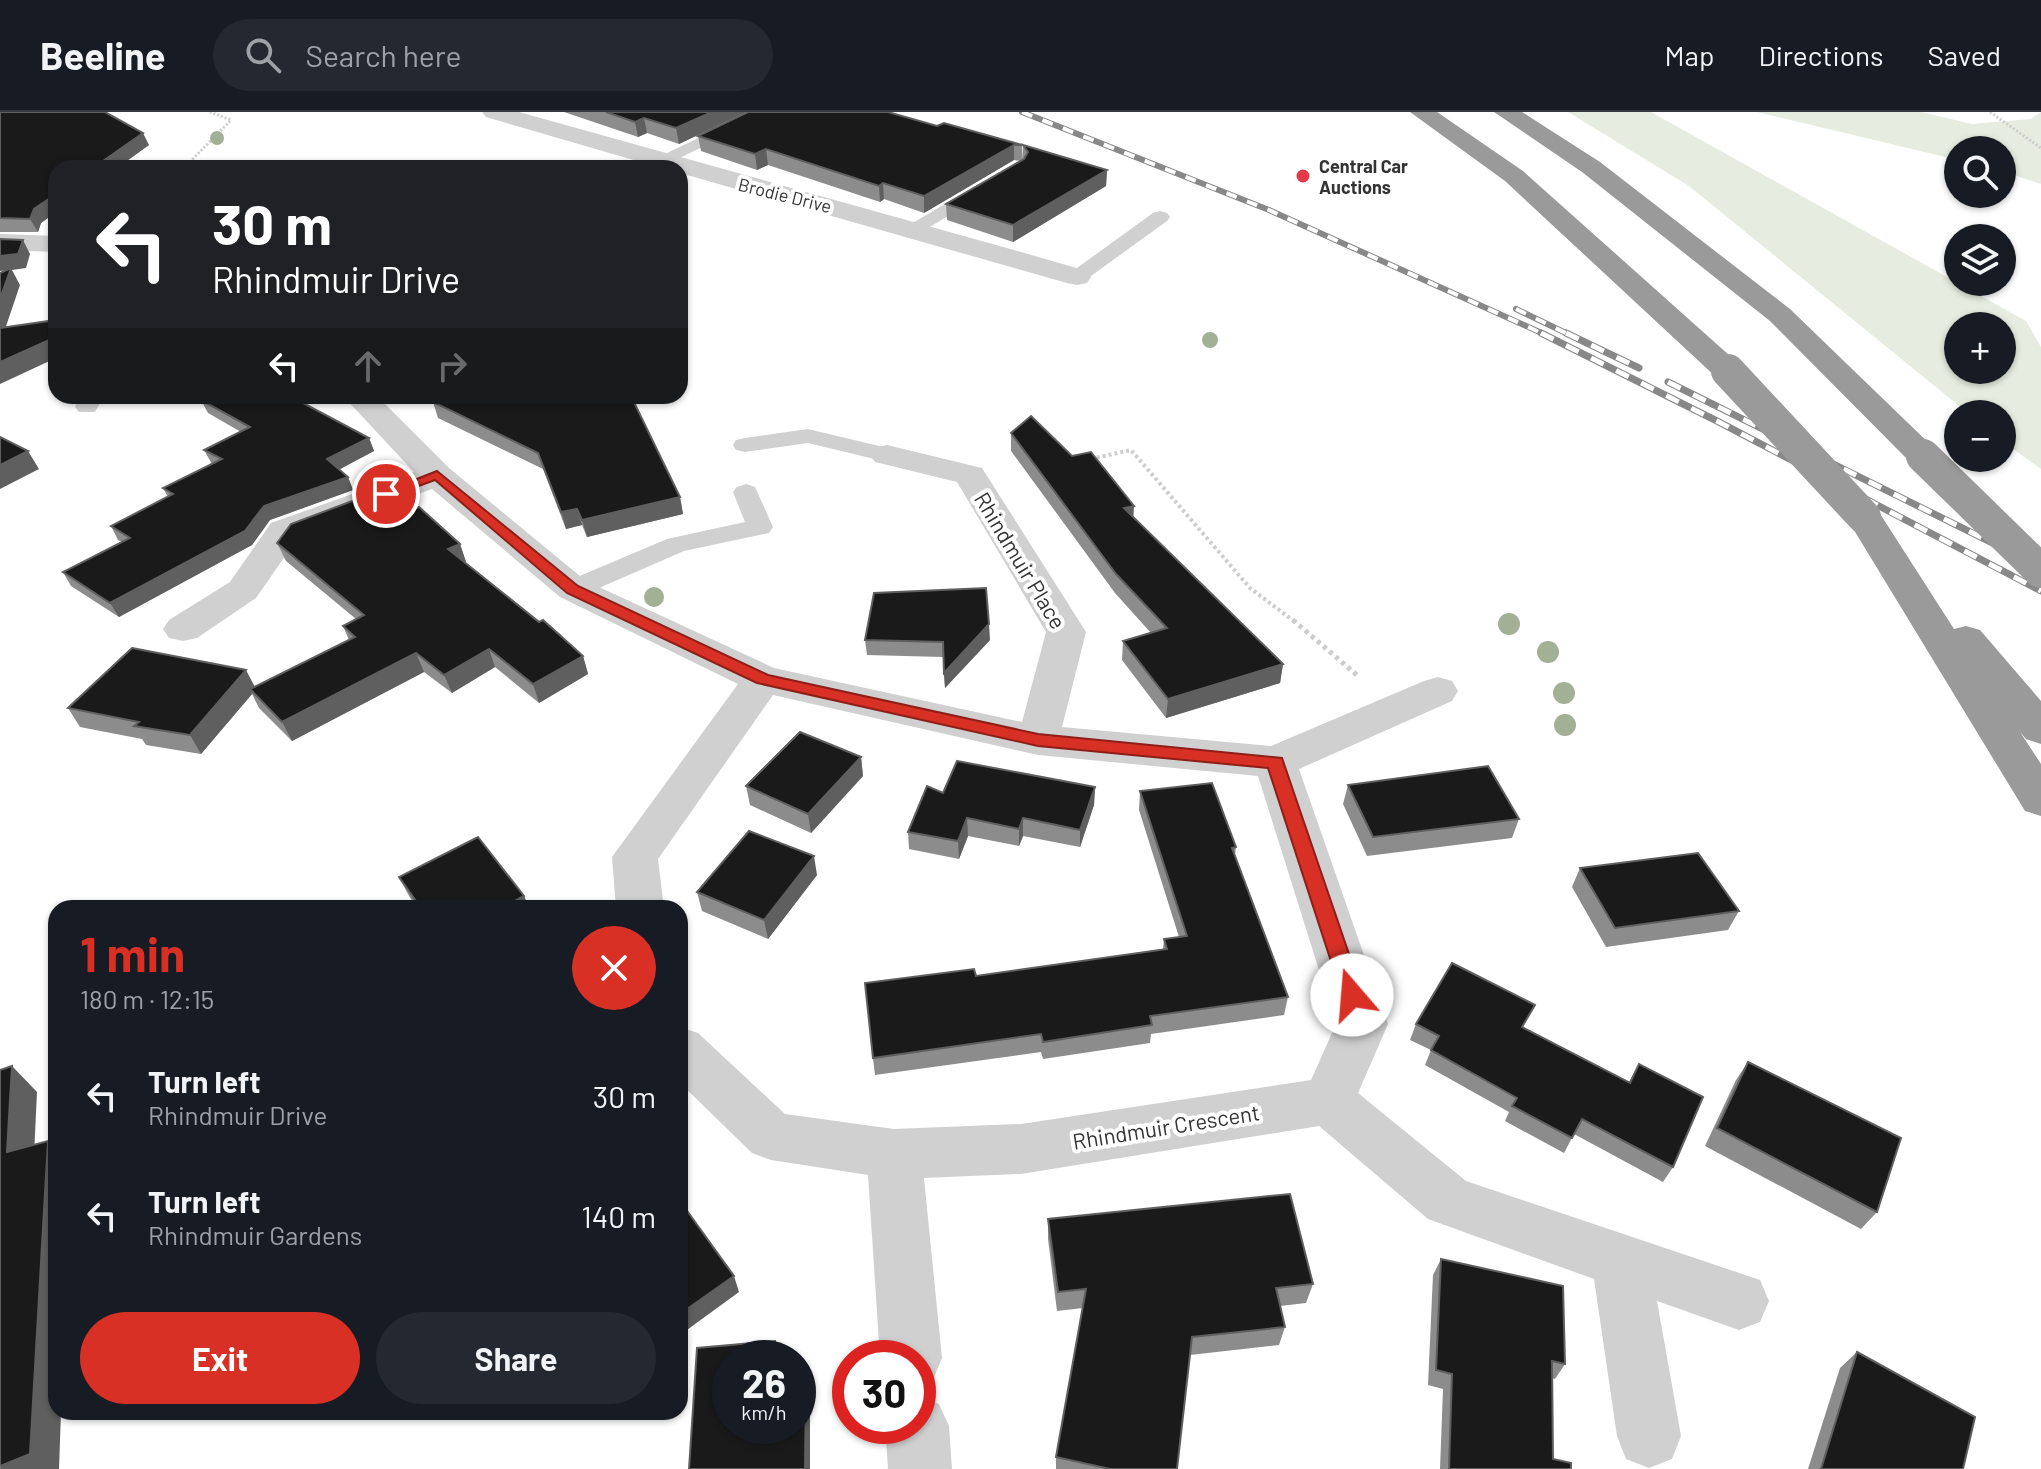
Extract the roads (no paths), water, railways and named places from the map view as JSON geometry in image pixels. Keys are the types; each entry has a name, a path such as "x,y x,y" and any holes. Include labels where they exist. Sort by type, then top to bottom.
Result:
{"highway":[{"path":"1422,112 1514,176 1728,371 1864,517 2041,729"},
{"path":"1506,112 1591,167 1780,315 2041,571"},
{"path":"1864,517 2041,800"}],"street":[{"name":"Brodie Drive","path":"494,112 650,160"},
{"name":"Brodie Drive","path":"688,170 914,228 1077,277"},
{"path":"0,242 48,244"},
{"path":"367,404 437,475 573,589 763,679 1038,740 1275,762 1438,691"},
{"name":"Rhindmuir Place","path":"887,455 970,475 1066,632 1038,740"},
{"path":"183,629 243,590 284,531 437,475"},
{"path":"639,900 635,857 763,679"},
{"path":"1275,762 1362,1024 1328,1101 1448,1201 1739,1301"},
{"name":"Rhindmuir Crescent","path":"688,1057 771,1136 894,1154 1021,1149 1328,1101"},
{"path":"894,1154 910,1340"},
{"path":"1620,1260 1649,1436"},
{"path":"918,1444 920,1469"}],"lane":[{"path":"661,160 767,112"},
{"path":"914,228 1003,175"},
{"path":"1077,277 1160,217"},
{"path":"745,445 808,436 887,455"},
{"path":"573,589 676,545 760,527 746,492"}],"railway":[{"path":"1022,112 1269,210 1546,335"},
{"path":"1516,309 1570,335"},
{"path":"1541,333 1717,421 2041,591"},
{"path":"1566,333 1639,368"},
{"path":"1668,382 2041,567"}],"place":[{"name":"Central Car Auctions","path":"1303,176"}]}
